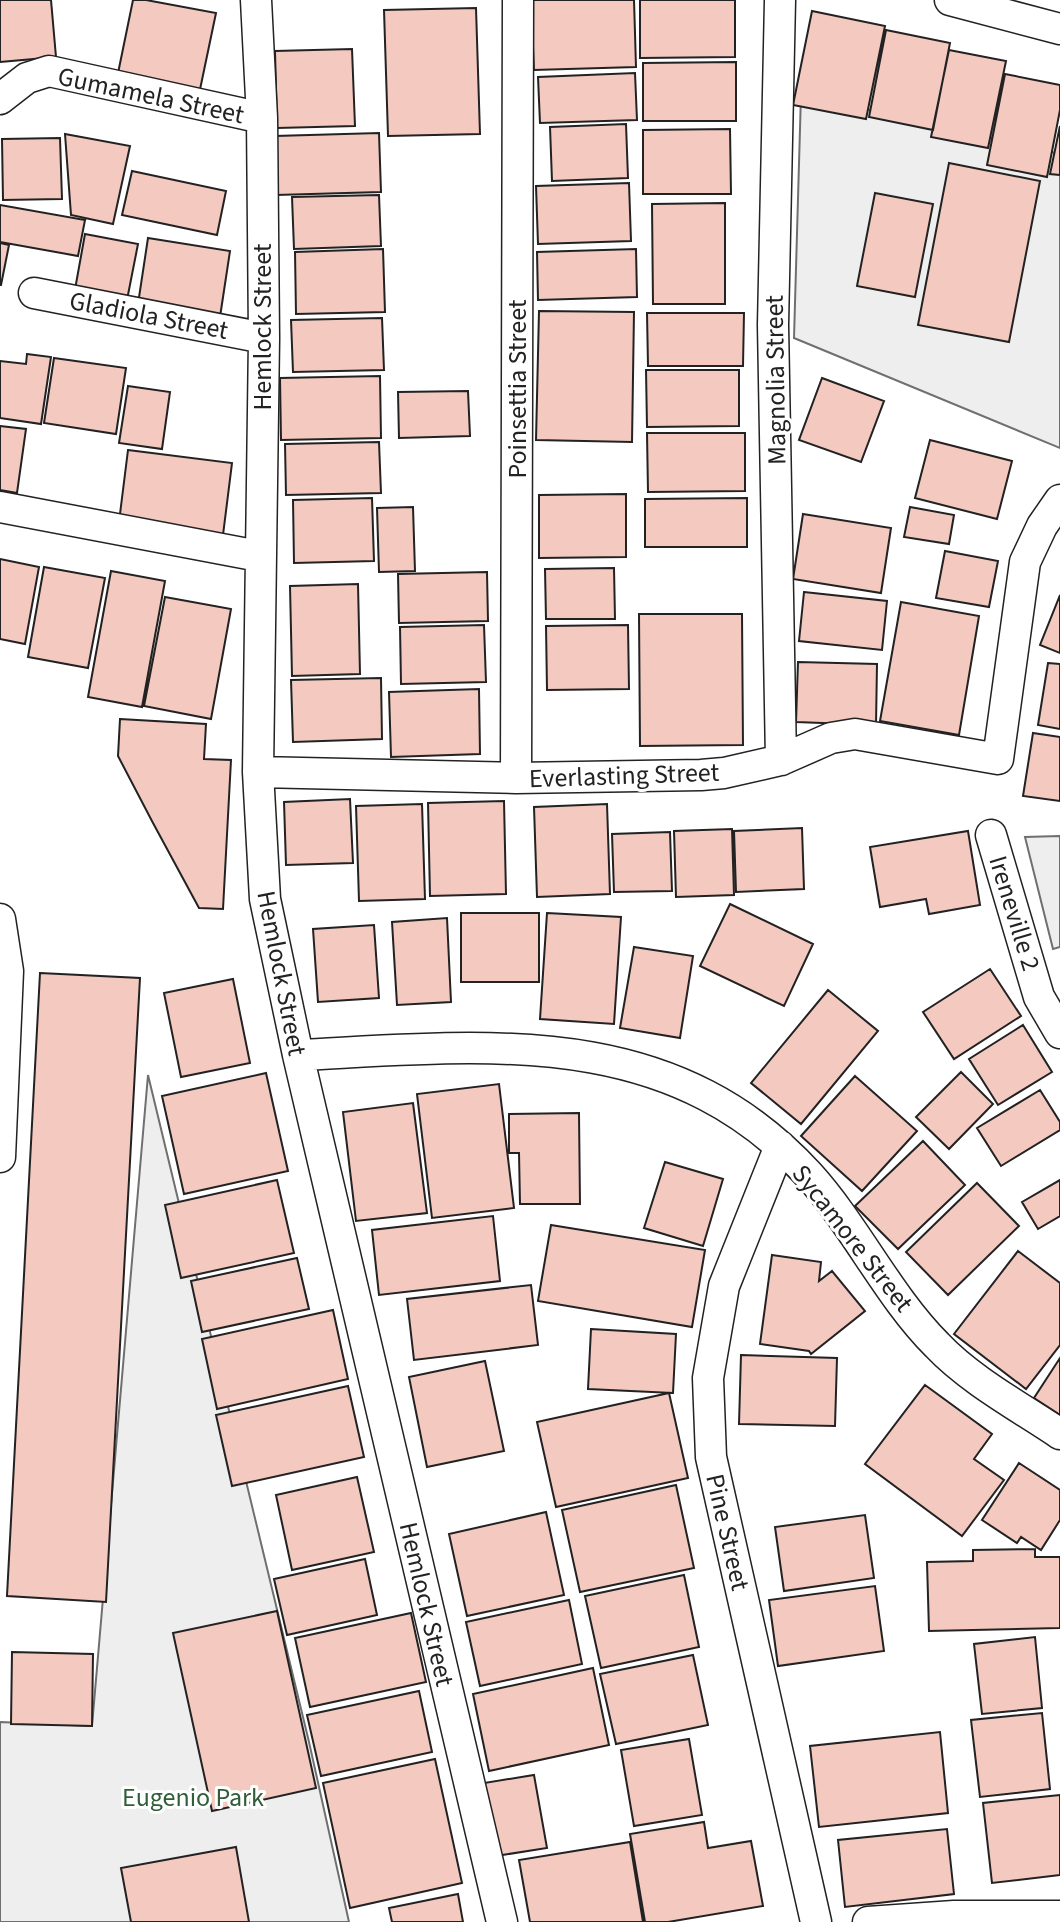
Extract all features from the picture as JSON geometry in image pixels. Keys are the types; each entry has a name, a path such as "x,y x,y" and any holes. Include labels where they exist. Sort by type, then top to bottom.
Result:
{"street":[{"name":"Hemlock Street","path":"256,0 262,118 264,338 258,772 265,899 298,1055 502,1922"},
{"name":"Poinsettia Street","path":"516,778 518,0"},
{"name":"Magnolia Street","path":"780,0 773,325 781,760"},
{"path":"950,0 1060,29"},
{"name":"Gumamela Street","path":"0,99 27,78 49,71 262,118"},
{"name":"Gladiola Street","path":"34,293 264,338"},
{"name":"Everlasting Street","path":"258,772 516,778 701,775 781,760 831,738 855,734 998,759 1025,562 1042,526 1060,500"},
{"path":"0,507 259,556"},
{"name":"Ireneville 2","path":"991,835 1050,993 1060,1033"},
{"path":"0,919 4,970 0,1157"},
{"name":"Sycamore Street","path":"298,1055 526,1048 602,1058 655,1073 708,1095 780,1146 810,1176 855,1232 892,1289 937,1346 989,1387 1060,1434"},
{"name":"Pine Street","path":"780,1146 724,1286 708,1378 711,1457 816,1922"},
{"path":"868,1922 954,1916 1060,1916"}],"green space":[{"path":"801,94 1060,154 1060,448 794,338"},
{"path":"1060,836 1060,947 1053,949 1025,837"},
{"name":"Eugenio Park","path":"148,1075 309,1742 349,1922 0,1922 0,1722 92,1726"}],"building":[{"path":"0,0 51,0 56,57 0,62"},
{"path":"133,0 216,13 198,99 116,83"},
{"path":"531,0 634,0 636,67 534,70"},
{"path":"640,0 735,0 735,57 640,58"},
{"path":"476,8 480,134 388,136 384,10"},
{"path":"812,11 885,26 866,119 793,105"},
{"path":"886,30 950,43 933,130 869,117"},
{"path":"352,49 355,126 277,128 275,51"},
{"path":"949,50 1006,61 988,148 931,137"},
{"path":"736,62 736,121 643,121 643,63"},
{"path":"635,73 637,120 540,123 538,77"},
{"path":"1005,74 1060,85 1060,110 1047,177 987,165"},
{"path":"626,124 628,178 552,181 550,127"},
{"path":"1060,126 1060,175 1050,174"},
{"path":"730,129 731,194 643,194 643,130"},
{"path":"379,133 381,192 276,195 275,136"},
{"path":"65,134 130,146 113,224 71,215"},
{"path":"60,138 62,199 3,200 2,139"},
{"path":"949,163 1040,181 1009,342 918,325"},
{"path":"132,171 226,191 217,235 122,215"},
{"path":"629,183 631,241 538,244 536,186"},
{"path":"875,193 933,204 915,297 857,286"},
{"path":"379,195 381,246 294,249 292,197"},
{"path":"725,203 725,304 653,304 652,204"},
{"path":"0,205 85,220 78,256 0,242"},
{"path":"85,234 138,244 126,305 74,295"},
{"path":"148,238 230,251 220,317 138,304"},
{"path":"0,243 9,245 1,285 0,285"},
{"path":"383,249 385,312 296,314 295,252"},
{"path":"636,249 637,297 538,300 537,252"},
{"path":"539,311 634,312 632,442 536,440"},
{"path":"647,313 744,313 743,366 648,366"},
{"path":"382,318 384,370 293,372 291,320"},
{"path":"27,354 51,357 41,424 0,418 0,361 26,364"},
{"path":"54,358 126,368 116,434 44,423"},
{"path":"646,370 739,370 739,426 647,427"},
{"path":"380,376 381,438 281,440 280,378"},
{"path":"822,378 884,401 861,462 799,440"},
{"path":"128,386 170,392 162,449 119,443"},
{"path":"468,391 470,436 399,438 398,392"},
{"path":"0,426 26,429 17,493 0,490"},
{"path":"647,433 745,433 745,491 648,492"},
{"path":"930,440 1012,461 997,519 915,498"},
{"path":"379,442 381,493 286,495 285,444"},
{"path":"128,450 232,463 223,535 119,522"},
{"path":"626,494 626,557 539,558 539,495"},
{"path":"372,498 374,561 294,563 293,500"},
{"path":"747,498 747,547 645,547 645,499"},
{"path":"413,507 415,571 379,572 377,508"},
{"path":"910,507 954,515 949,544 904,537"},
{"path":"803,514 891,528 881,593 793,579"},
{"path":"945,551 998,561 989,607 936,598"},
{"path":"0,559 39,567 25,644 0,639"},
{"path":"44,567 105,578 88,668 28,657"},
{"path":"614,568 615,619 546,619 545,569"},
{"path":"111,571 165,581 142,707 88,697"},
{"path":"487,572 488,621 399,623 398,574"},
{"path":"358,584 360,674 292,676 290,586"},
{"path":"804,592 887,601 882,650 799,641"},
{"path":"1060,595 1060,653 1040,645"},
{"path":"165,597 231,609 211,719 144,706"},
{"path":"901,602 979,616 959,735 880,721"},
{"path":"639,614 742,614 743,745 640,746"},
{"path":"484,625 486,682 401,684 400,627"},
{"path":"628,625 629,689 547,690 546,626"},
{"path":"798,662 877,664 876,725 796,722"},
{"path":"1048,663 1060,664 1060,729 1038,725"},
{"path":"381,678 382,739 293,742 291,680"},
{"path":"479,689 480,754 391,757 389,692"},
{"path":"120,719 206,724 204,759 231,760 223,909 199,908 118,756"},
{"path":"1033,733 1060,737 1060,801 1023,796"},
{"path":"350,799 353,863 286,865 284,802"},
{"path":"504,801 506,894 430,896 428,803"},
{"path":"422,804 425,899 359,901 356,806"},
{"path":"607,804 610,894 537,897 534,807"},
{"path":"802,828 804,889 736,892 734,831"},
{"path":"732,829 734,895 676,897 674,831"},
{"path":"968,831 980,905 929,914 926,899 880,907 870,847"},
{"path":"670,832 672,891 614,892 612,834"},
{"path":"730,904 813,944 784,1006 700,966"},
{"path":"461,913 539,913 539,982 461,982"},
{"path":"547,913 621,917 614,1024 540,1019"},
{"path":"447,918 451,1002 397,1005 392,922"},
{"path":"374,925 379,998 318,1002 313,929"},
{"path":"634,947 693,956 680,1038 620,1028"},
{"path":"990,969 1021,1016 954,1059 923,1012"},
{"path":"40,973 140,978 106,1602 7,1596"},
{"path":"233,979 250,1063 181,1077 164,993"},
{"path":"828,990 878,1031 801,1124 751,1083"},
{"path":"1023,1025 1052,1072 998,1105 969,1059"},
{"path":"961,1072 993,1104 949,1149 916,1117"},
{"path":"266,1073 288,1171 184,1194 162,1096"},
{"path":"855,1076 917,1131 862,1191 801,1136"},
{"path":"499,1084 514,1208 432,1218 417,1094"},
{"path":"1040,1090 1060,1122 1060,1130 1001,1166 977,1128"},
{"path":"413,1103 427,1213 356,1221 343,1112"},
{"path":"579,1113 580,1204 520,1204 519,1153 509,1153 509,1114"},
{"path":"923,1141 965,1185 898,1249 855,1206"},
{"path":"665,1162 723,1179 703,1246 644,1228"},
{"path":"277,1180 294,1253 181,1278 165,1205"},
{"path":"1060,1180 1060,1216 1038,1229 1022,1202"},
{"path":"977,1183 1019,1226 948,1295 906,1252"},
{"path":"493,1216 500,1281 379,1295 372,1230"},
{"path":"551,1225 705,1250 692,1327 538,1301"},
{"path":"1018,1251 1060,1283 1060,1345 1026,1389 954,1334"},
{"path":"772,1255 821,1262 819,1281 832,1271 865,1311 811,1354 809,1351 760,1344"},
{"path":"297,1258 309,1309 202,1332 191,1281"},
{"path":"531,1285 538,1345 414,1360 407,1299"},
{"path":"333,1310 348,1379 217,1409 202,1339"},
{"path":"591,1329 676,1334 673,1393 588,1389"},
{"path":"741,1355 837,1358 835,1426 739,1424"},
{"path":"1060,1358 1060,1415 1034,1398"},
{"path":"485,1361 504,1451 427,1467 409,1377"},
{"path":"925,1385 992,1434 974,1459 1004,1480 962,1536 865,1464"},
{"path":"348,1386 364,1457 232,1486 216,1415"},
{"path":"669,1393 688,1478 556,1507 537,1422"},
{"path":"1019,1463 1060,1490 1060,1520 1041,1550 1021,1537 1017,1543 982,1520"},
{"path":"357,1477 374,1552 292,1570 276,1495"},
{"path":"676,1485 694,1568 580,1592 562,1510"},
{"path":"546,1512 564,1595 467,1616 449,1534"},
{"path":"865,1515 874,1578 784,1591 775,1527"},
{"path":"1035,1549 1035,1557 1060,1557 1060,1628 929,1631 927,1562 973,1561 973,1550"},
{"path":"365,1559 377,1615 287,1635 274,1579"},
{"path":"684,1575 699,1647 601,1668 585,1596"},
{"path":"875,1586 884,1651 778,1666 769,1600"},
{"path":"569,1600 582,1664 480,1686 466,1622"},
{"path":"277,1611 316,1788 212,1811 173,1633"},
{"path":"411,1613 426,1682 310,1707 295,1638"},
{"path":"1035,1637 1042,1708 982,1714 974,1644"},
{"path":"12,1652 93,1654 92,1726 11,1724"},
{"path":"693,1655 708,1725 616,1744 600,1674"},
{"path":"593,1668 609,1745 489,1771 473,1694"},
{"path":"419,1691 432,1752 321,1776 307,1715"},
{"path":"1042,1713 1050,1789 980,1797 971,1720"},
{"path":"940,1732 948,1813 819,1827 810,1746"},
{"path":"689,1739 702,1815 634,1826 621,1750"},
{"path":"435,1759 462,1883 350,1908 323,1783"},
{"path":"534,1775 547,1848 496,1856 484,1783"},
{"path":"1060,1795 1060,1875 992,1883 983,1803"},
{"path":"704,1822 708,1848 751,1841 763,1906 668,1922 645,1922 630,1834"},
{"path":"947,1829 954,1894 845,1907 838,1840"},
{"path":"630,1842 643,1922 530,1922 519,1860"},
{"path":"236,1847 249,1922 131,1922 121,1868"},
{"path":"458,1894 463,1922 392,1922 389,1908"}]}
